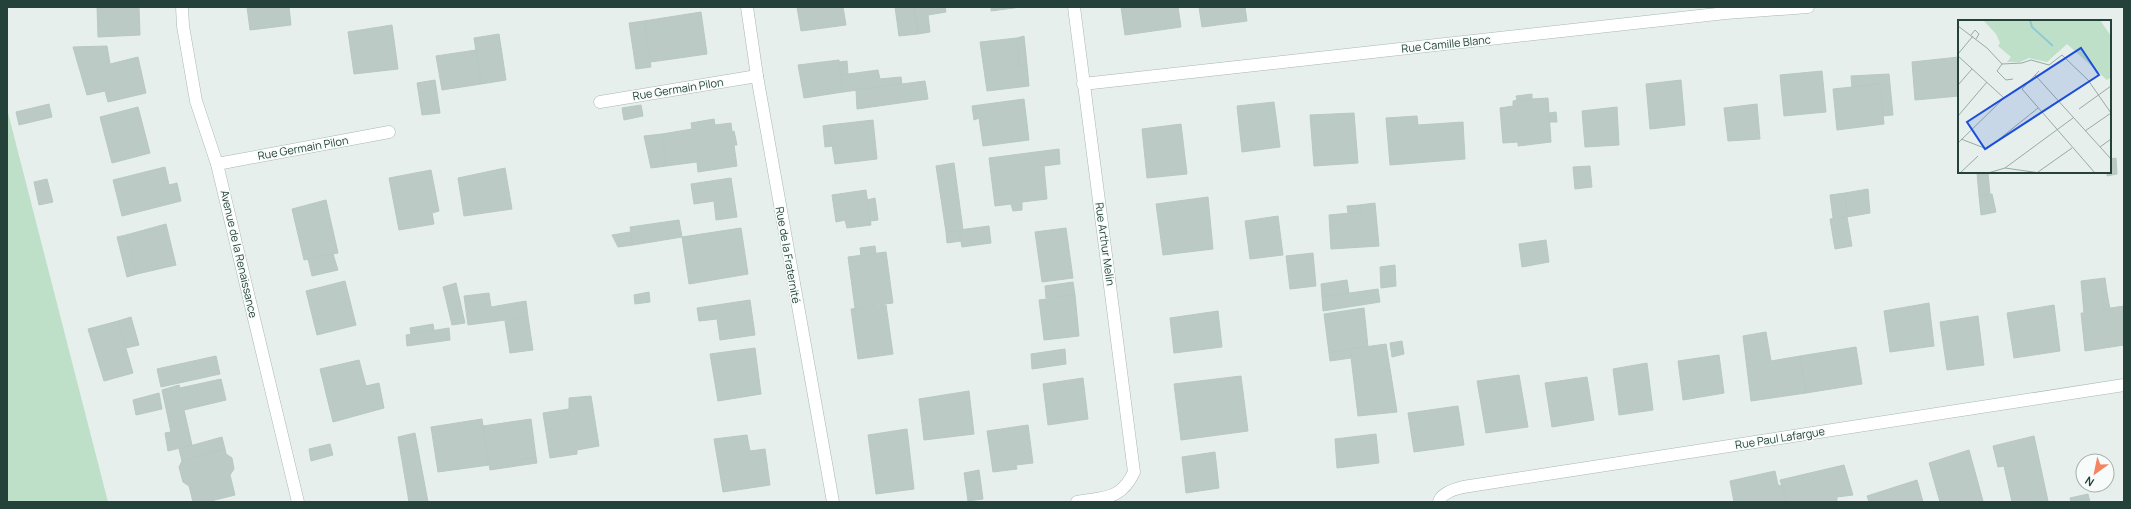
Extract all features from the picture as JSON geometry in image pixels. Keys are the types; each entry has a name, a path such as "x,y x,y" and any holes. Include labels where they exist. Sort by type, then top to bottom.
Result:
{"street":[{"name":"Avenue de la Renaissance","path":"182,7 183,26 196,101 217,164 298,502"},
{"name":"Rue de la Fraternité","path":"747,7 757,76 833,502"},
{"name":"Rue Arthur Melin","path":"1074,7 1134,472 1130,481 1122,491 1111,496 1077,502"},
{"name":"Rue Camille Blanc","path":"1083,84 1726,13 1808,7"},
{"name":"Rue Germain Pilon","path":"600,102 757,76"},
{"name":"Rue Germain Pilon","path":"217,164 389,132"},
{"name":"Rue Paul Lafargue","path":"1439,500 1450,491 1463,486 2124,385"}],"green space":[{"path":"7,109 108,502 7,502"}],"building":[{"path":"97,7 139,7 140,35 98,37"},
{"path":"247,7 289,7 291,25 250,30"},
{"path":"797,7 843,7 846,25 801,31"},
{"path":"895,7 914,7 918,34 899,36"},
{"path":"914,7 945,7 946,12 928,15 930,32 918,34"},
{"path":"991,7 1021,7 991,11"},
{"path":"1121,7 1178,7 1181,27 1125,35"},
{"path":"1199,7 1245,7 1247,21 1202,27"},
{"path":"701,12 707,54 651,62 644,21"},
{"path":"644,21 651,67 636,69 629,23"},
{"path":"392,25 398,69 354,74 348,32"},
{"path":"499,34 506,80 481,84 474,38"},
{"path":"1024,36 1027,65 1019,65 1017,38"},
{"path":"1017,38 1019,65 1027,65 1029,86 987,91 980,42"},
{"path":"107,46 110,64 138,57 146,93 108,102 105,91 87,95 73,47"},
{"path":"476,50 481,84 442,90 436,56"},
{"path":"1958,57 1958,96 1915,100 1912,62"},
{"path":"839,60 843,92 804,98 798,65"},
{"path":"847,61 848,74 841,75 839,62"},
{"path":"878,70 880,79 901,77 902,84 843,92 841,75"},
{"path":"1822,71 1826,112 1784,116 1780,75"},
{"path":"1889,74 1893,115 1883,116 1880,84 1852,87 1851,76"},
{"path":"435,80 440,113 422,115 417,83"},
{"path":"1681,80 1685,125 1650,129 1646,84"},
{"path":"925,81 928,99 857,109 856,90"},
{"path":"1880,84 1884,124 1837,130 1833,89"},
{"path":"1532,94 1532,100 1517,100 1516,96"},
{"path":"1548,98 1551,142 1518,146 1518,142 1503,143 1500,108 1513,106 1513,101 1517,100"},
{"path":"1024,99 1029,140 983,146 979,118 974,120 972,106"},
{"path":"1274,102 1280,147 1242,152 1237,106"},
{"path":"49,104 52,117 19,125 16,112"},
{"path":"1757,104 1760,139 1728,141 1724,108"},
{"path":"641,105 643,116 624,120 622,108"},
{"path":"138,107 150,153 112,163 100,117"},
{"path":"1617,107 1619,145 1585,147 1582,111"},
{"path":"1556,112 1557,122 1550,122 1549,113"},
{"path":"1354,113 1358,163 1314,166 1310,115"},
{"path":"1417,116 1418,125 1463,122 1465,159 1390,165 1386,118"},
{"path":"714,119 715,125 731,123 732,132 734,131 737,145 734,145 737,166 698,172 697,162 666,166 662,134 692,129 691,123"},
{"path":"873,120 877,159 835,164 829,125"},
{"path":"1181,124 1187,174 1147,178 1142,129"},
{"path":"829,125 832,146 825,147 823,126"},
{"path":"662,134 666,166 651,168 644,136"},
{"path":"1059,149 1060,164 1044,166 1047,199 1022,202 1022,210 1013,211 1011,204 995,206 989,158"},
{"path":"2116,158 2117,174 2107,176 2107,173 2111,173 2111,159"},
{"path":"954,163 963,230 946,232 936,166"},
{"path":"1590,166 1592,187 1575,189 1573,167"},
{"path":"165,167 169,185 177,183 181,201 122,216 113,180"},
{"path":"505,168 512,209 464,216 458,178"},
{"path":"431,170 439,211 432,213 434,224 399,230 389,178"},
{"path":"1977,173 1988,173 1990,195 1979,196"},
{"path":"731,178 737,217 716,220 714,201 694,204 691,184"},
{"path":"47,179 53,202 39,205 34,182"},
{"path":"1868,189 1870,213 1847,217 1845,193"},
{"path":"866,190 871,225 847,228 845,220 836,222 832,195"},
{"path":"1845,193 1847,217 1833,218 1830,195"},
{"path":"1992,194 1996,212 1981,215 1979,196"},
{"path":"1208,197 1213,249 1163,255 1156,204"},
{"path":"875,198 878,220 870,221 867,200"},
{"path":"326,200 338,253 304,260 292,209"},
{"path":"1375,203 1379,246 1331,249 1329,215 1361,212 1359,205"},
{"path":"1359,205 1361,212 1348,213 1347,206"},
{"path":"1278,216 1283,255 1250,259 1245,221"},
{"path":"1847,217 1852,246 1835,249 1830,219"},
{"path":"679,220 682,237 633,245 630,227"},
{"path":"166,224 176,265 137,274 126,235"},
{"path":"989,226 991,243 962,247 959,230"},
{"path":"741,228 748,274 689,284 682,237"},
{"path":"1066,228 1073,278 1042,282 1035,232"},
{"path":"959,230 961,241 947,243 946,232"},
{"path":"630,232 633,245 618,247 612,235"},
{"path":"126,235 137,274 127,277 117,237"},
{"path":"1546,240 1549,262 1522,267 1519,244"},
{"path":"875,246 876,254 861,256 860,248"},
{"path":"886,252 893,303 855,308 848,257"},
{"path":"1313,253 1316,286 1290,289 1286,256"},
{"path":"333,254 338,270 312,276 308,259"},
{"path":"1395,265 1396,286 1381,288 1380,267"},
{"path":"2105,278 2107,293 2102,294 2104,309 2124,306 2124,345 2085,351 2081,313 2084,313 2081,281"},
{"path":"1347,280 1349,293 1322,297 1321,284"},
{"path":"345,281 356,325 317,335 306,291"},
{"path":"1073,282 1075,295 1046,298 1045,286"},
{"path":"456,283 465,323 452,325 443,287"},
{"path":"1378,289 1380,302 1323,311 1322,297"},
{"path":"649,292 650,302 635,304 634,295"},
{"path":"489,293 491,307 526,301 528,317 468,325 464,296"},
{"path":"2107,293 2110,309 2104,309 2102,294"},
{"path":"1075,295 1079,336 1044,340 1039,300"},
{"path":"750,300 755,335 720,340 717,319 699,321 697,308"},
{"path":"1929,303 1934,346 1890,352 1884,311"},
{"path":"886,305 893,354 858,359 851,309"},
{"path":"2054,305 2060,351 2014,358 2007,313"},
{"path":"1364,308 1368,347 1329,353 1324,314"},
{"path":"1218,311 1222,347 1174,353 1170,318"},
{"path":"1978,316 1984,365 1947,370 1940,322"},
{"path":"131,317 139,345 126,348 118,321"},
{"path":"528,317 533,350 510,353 505,321"},
{"path":"118,321 133,373 104,381 88,329"},
{"path":"433,324 434,330 411,334 410,328"},
{"path":"449,328 450,340 407,346 406,335"},
{"path":"1766,332 1771,361 1800,356 1806,393 1751,401 1743,336"},
{"path":"1402,341 1404,354 1392,357 1390,343"},
{"path":"1386,344 1397,412 1358,416 1350,349"},
{"path":"1856,347 1862,384 1806,393 1800,356"},
{"path":"755,348 761,394 718,401 710,354"},
{"path":"1065,349 1066,364 1032,369 1031,354"},
{"path":"1350,349 1351,358 1330,361 1329,353"},
{"path":"1719,355 1724,393 1683,400 1678,361"},
{"path":"216,356 220,374 161,387 157,369"},
{"path":"359,360 366,386 379,383 384,408 333,422 320,369"},
{"path":"1647,363 1653,410 1619,415 1613,369"},
{"path":"1519,375 1528,427 1486,433 1477,381"},
{"path":"1241,376 1248,431 1181,440 1174,384"},
{"path":"1587,377 1594,420 1552,427 1545,383"},
{"path":"1083,378 1088,419 1048,425 1043,384"},
{"path":"221,379 226,400 184,410 192,445 168,451 165,433 171,432 162,390 179,385 180,388"},
{"path":"969,391 974,434 924,440 919,399"},
{"path":"159,393 162,409 136,415 133,400"},
{"path":"591,396 599,446 577,450 577,454 550,458 543,413 569,409 569,398"},
{"path":"1458,406 1464,445 1414,452 1408,413"},
{"path":"482,419 489,465 438,472 431,427"},
{"path":"531,419 536,457 521,460 523,465 490,470 483,426"},
{"path":"1028,425 1033,463 1016,465 1017,469 993,472 987,431"},
{"path":"907,429 914,489 876,494 868,435"},
{"path":"415,433 428,502 409,502 398,437"},
{"path":"1376,434 1379,463 1337,468 1335,439"},
{"path":"747,435 750,451 765,449 770,485 723,492 714,439"},
{"path":"2034,436 2048,501 2012,502 2004,466 1998,467 1993,446"},
{"path":"222,437 225,449 182,461 179,449"},
{"path":"330,444 333,455 311,461 309,449"},
{"path":"225,449 226,454 232,458 234,469 230,475 235,495 207,502 193,502 189,486 183,482 179,467 182,461"},
{"path":"1969,450 1983,501 1940,502 1929,463"},
{"path":"1215,452 1219,488 1186,493 1182,457"},
{"path":"536,457 537,463 523,465 521,460"},
{"path":"1844,465 1853,495 1837,497 1837,502 1787,502 1780,480"},
{"path":"979,470 983,499 968,501 964,473"},
{"path":"1775,471 1778,485 1782,486 1787,502 1734,502 1730,481"},
{"path":"1917,480 1923,502 1869,502 1867,496"},
{"path":"2088,494 2090,502 2071,502 2070,498"}]}
